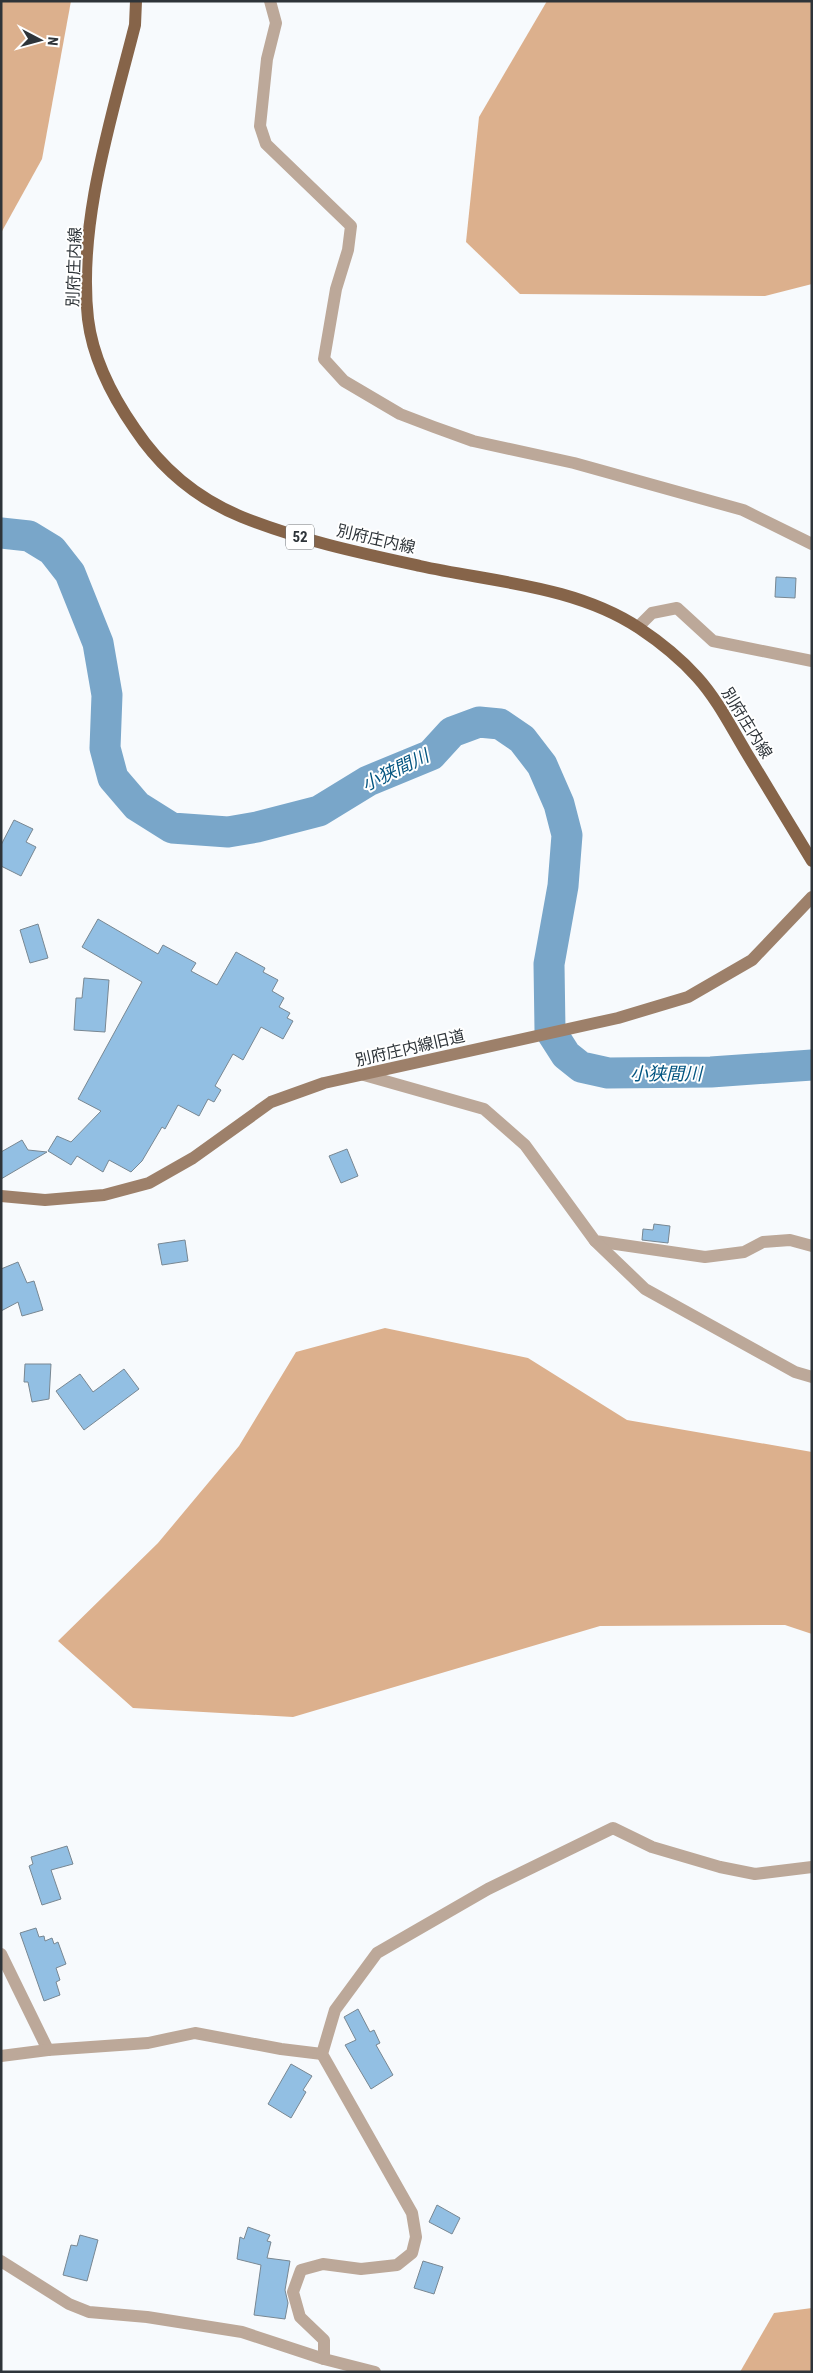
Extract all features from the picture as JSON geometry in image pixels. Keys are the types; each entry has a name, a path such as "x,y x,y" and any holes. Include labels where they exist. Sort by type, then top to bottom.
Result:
{"main road":[{"name":"別府庄内線","path":"136,1 135,24 94,192 87,264 88,319 96,352 110,392 150,452 199,494 240,516 315,542 360,553 560,594 607,609 638,627 673,652 704,685 812,861"}],"street":[{"path":"270,1 276,24 267,59 260,126 266,144 351,226 348,250 336,288 324,359 344,381 400,414 473,441 574,463 743,510 812,544"},
{"path":"638,627 652,613 677,608 713,641 812,661"},
{"name":"別府庄内線旧道","path":"1,1196 45,1200 104,1195 149,1183 193,1158 271,1102 324,1083 618,1018 688,997 752,960 812,897"},
{"path":"364,1075 484,1109 525,1145 595,1241 644,1289 795,1372 812,1377"},
{"path":"595,1241 705,1257 744,1252 763,1242 790,1240 812,1246"},
{"path":"324,2359 324,2340 300,2317 293,2292 301,2270 323,2264 361,2269 397,2266 412,2253 416,2237 412,2213 322,2054 335,2010 377,1953 488,1889 613,1828 652,1847 720,1867 755,1874 812,1867"},
{"path":"1,1954 48,2050"},
{"path":"1,2056 48,2050 148,2043 195,2033 264,2046 322,2054"},
{"path":"1,2261 69,2304 89,2312 147,2317 242,2332 324,2359 375,2372"}],"shaded area":[{"path":"1,1 71,1 42,159 1,233"},
{"path":"547,1 812,1 812,284 765,296 520,294 466,242 479,117"},
{"path":"385,1328 528,1358 627,1420 812,1452 812,1634 785,1625 600,1626 293,1717 133,1708 58,1641 158,1543 239,1446 296,1352"},
{"path":"812,2308 812,2372 740,2372 774,2313"}],"building":[{"path":"776,577 796,578 795,598 775,597"},
{"path":"14,820 33,829 26,842 36,847 21,876 1,866 1,845"},
{"path":"98,919 158,954 163,945 196,963 191,971 217,985 236,952 265,968 263,972 278,980 272,991 284,998 279,1007 290,1013 287,1018 293,1021 283,1039 261,1027 243,1060 233,1054 215,1086 221,1090 214,1102 208,1099 199,1116 178,1105 165,1129 162,1127 142,1161 131,1172 109,1160 103,1172 77,1156 71,1165 48,1151 57,1136 71,1142 101,1111 78,1099 142,982 82,947"},
{"path":"38,924 48,958 30,963 20,930"},
{"path":"84,978 109,980 105,1032 74,1030 76,998 82,998"},
{"path":"22,1140 28,1150 47,1152 1,1179 1,1152"},
{"path":"347,1149 358,1176 341,1183 329,1156"},
{"path":"654,1224 670,1226 668,1243 642,1240 643,1229 653,1230"},
{"path":"185,1240 188,1261 162,1265 158,1244"},
{"path":"18,1262 27,1283 34,1281 43,1310 22,1316 18,1302 1,1311 1,1269"},
{"path":"25,1364 51,1364 49,1399 32,1402 28,1382 24,1382"},
{"path":"124,1369 139,1389 84,1430 56,1391 80,1374 93,1392"},
{"path":"67,1846 73,1864 51,1870 61,1899 42,1905 29,1866 33,1864 31,1857"},
{"path":"36,1928 39,1937 44,1936 45,1941 52,1938 54,1944 58,1942 66,1964 56,1968 60,1980 56,1982 60,1995 44,2001 20,1933"},
{"path":"358,2009 370,2032 374,2030 380,2043 376,2045 393,2075 371,2089 345,2045 356,2040 344,2017"},
{"path":"291,2064 312,2076 303,2090 306,2092 291,2118 268,2104"},
{"path":"437,2205 460,2218 452,2234 429,2222"},
{"path":"248,2227 270,2235 267,2241 271,2242 267,2258 290,2261 285,2290 288,2303 285,2319 254,2315 261,2265 237,2259 240,2237 244,2239"},
{"path":"80,2235 98,2240 87,2281 63,2275 71,2245 77,2246"},
{"path":"423,2261 443,2267 434,2294 414,2288"}],"waterway":[{"name":"小狭間川","path":"1,533 29,536 52,550 70,573 98,643 107,695 105,748 113,778 137,806 172,828 228,832 257,827 319,811 368,781 431,755 452,732 479,722 500,724 522,739 542,765 559,804 567,835 563,886 549,964 550,1030 566,1055 581,1067 608,1073 711,1072 812,1065"}]}
